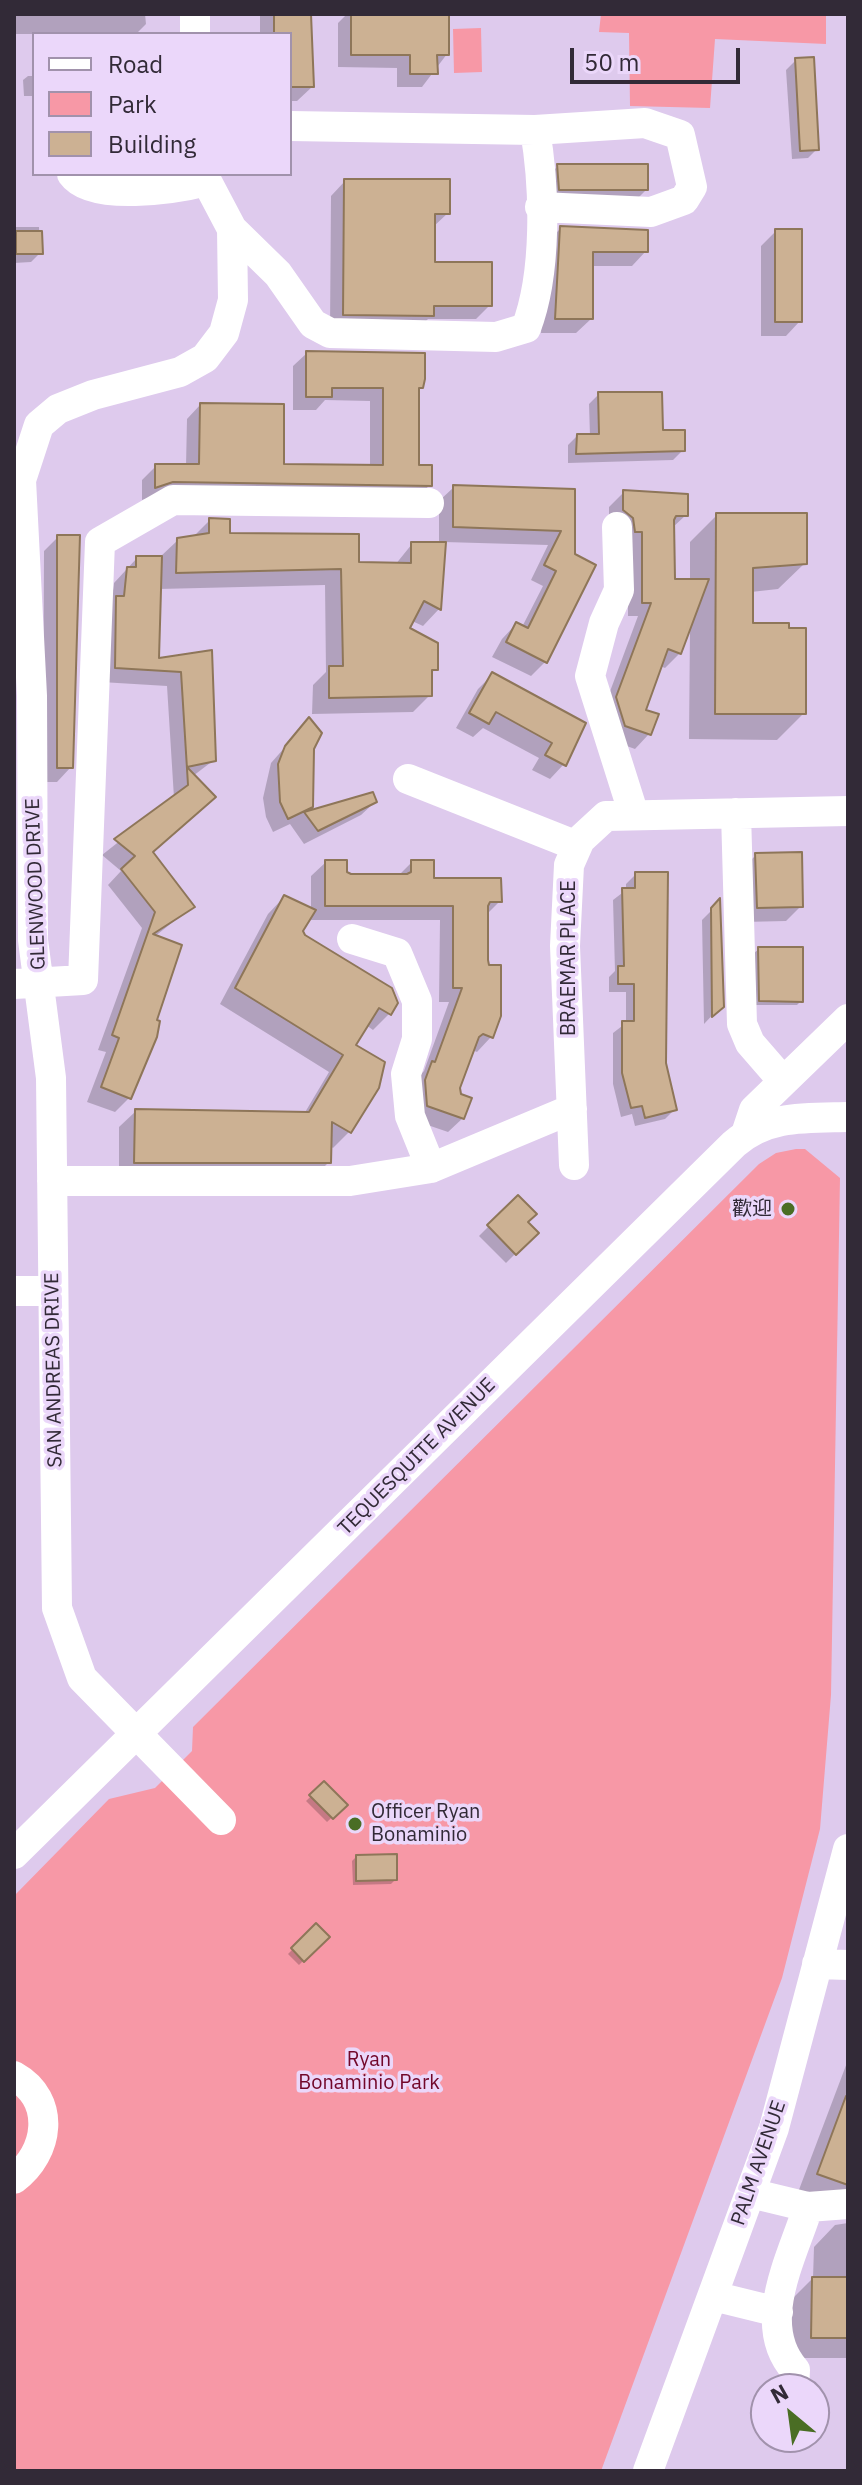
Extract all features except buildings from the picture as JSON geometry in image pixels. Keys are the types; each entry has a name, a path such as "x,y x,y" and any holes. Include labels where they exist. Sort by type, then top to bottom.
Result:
{"street":[{"path":"292,126 535,130 645,123 680,135 692,187 684,200 651,212 540,207"},
{"path":"232,229 278,274 313,324 330,333 496,337 526,328 536,301 542,168 535,130"},
{"path":"74,176 89,188 172,190 205,178"},
{"name":"GLENWOOD DRIVE","path":"26,982 33,940 23,700 21,480 39,425 58,409 93,395 180,372 205,358 224,333 233,300 232,229 205,178"},
{"path":"26,982 83,980 100,542 173,500 429,503"},
{"path":"617,527 619,590 604,623 590,676 634,815"},
{"path":"408,779 577,846 606,816 848,811"},
{"path":"736,813 743,1031 783,1081"},
{"name":"BRAEMAR PLACE","path":"574,1165 565,946 569,865 577,846"},
{"path":"352,939 397,953 417,1001 417,1039 406,1074 410,1116 431,1168"},
{"name":"SAN ANDREAS DRIVE","path":"26,982 51,1078 57,1608 82,1678 221,1820"},
{"path":"746,1134 754,1110 848,1019"},
{"path":"52,1181 350,1181 431,1168 572,1109"},
{"name":"TEQUESQUITE AVENUE","path":"14,1854 746,1134 781,1119 848,1117"},
{"path":"14,1291 53,1291"},
{"name":"PALM AVENUE","path":"648,2471 774,2128 848,1849"},
{"path":"817,1964 848,1965"},
{"path":"14,2076 33,2092 44,2124 38,2153 27,2169 14,2179"},
{"path":"750,2193 808,2207 848,2204"},
{"path":"795,2373 786,2360 778,2332 778,2312 784,2274 808,2207"},
{"path":"713,2296 778,2312"}],"green space":[{"path":"601,14 826,14 826,44 715,39 710,108 630,106 629,33 599,32"},
{"path":"481,28 482,72 454,73 453,29"},
{"name":"Ryan Bonaminio Park","path":"805,1149 840,1178 831,1695 820,1829 782,1978 601,2471 14,2471 14,1896 109,1799 155,1788 192,1751 193,1727 759,1164 776,1153"}],"place":[{"name":"歡迎","path":"788,1209"},
{"name":"Officer Ryan Bonaminio","path":"355,1824"}]}
